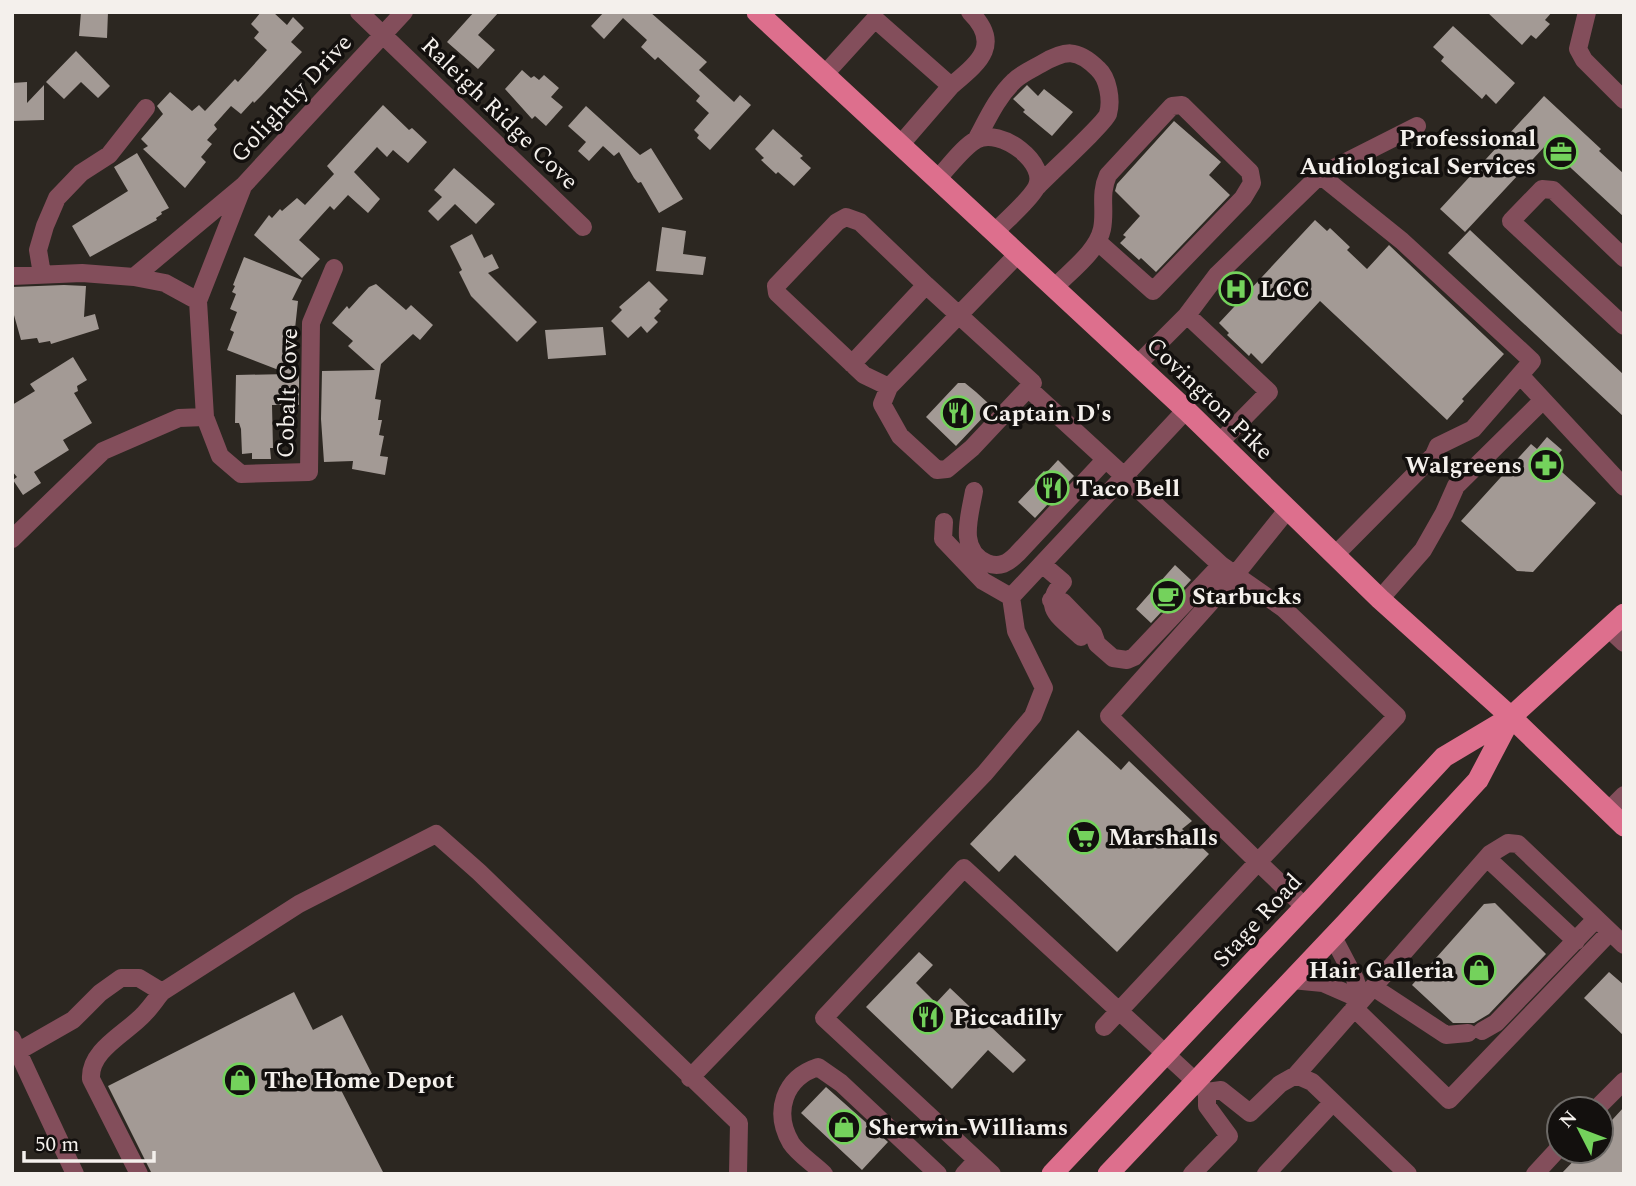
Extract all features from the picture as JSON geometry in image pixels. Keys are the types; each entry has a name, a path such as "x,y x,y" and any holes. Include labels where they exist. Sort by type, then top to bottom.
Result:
{"main road":[{"name":"Covington Pike","path":"757,12 1186,410 1380,599 1511,717 1624,827"},
{"name":"Stage Road","path":"1052,1174 1444,757 1511,717 1616,621"},
{"name":"Stage Road","path":"1108,1174 1202,1087 1292,980 1478,780 1511,717"}],"street":[{"name":"Raleigh Ridge Cove","path":"359,12 583,227"},
{"name":"Golightly Drive","path":"243,186 404,12"},
{"path":"900,145 951,86 972,68 984,53 986,41 982,24 970,12"},
{"path":"1587,12 1578,49 1584,60 1624,100"},
{"path":"824,75 875,19 951,86"},
{"path":"937,179 976,140 1000,98 1015,80 1055,56 1069,52 1079,54 1104,74 1110,99 1107,116 995,232"},
{"path":"1054,288 1098,242 1102,226 1102,189 1108,175 1172,106 1182,105 1250,172 1252,183 1243,198 1153,291 1098,242"},
{"path":"42,274 38,250 57,198 81,173 109,155 146,108"},
{"path":"1137,365 1187,315 1217,275 1320,175 1417,126"},
{"path":"976,140 989,136 1004,138 1017,146 1034,165 1039,176 1037,187"},
{"path":"1320,175 1402,241 1532,361 1474,429 1438,446 1434,455 1335,555"},
{"path":"134,277 243,186"},
{"path":"12,539 103,451 179,418 205,417 198,301 243,186"},
{"path":"1624,258 1553,190 1542,189 1511,221 1624,326"},
{"path":"889,387 864,375 777,293 776,286 837,222 846,217 860,222 957,316 1033,383 972,448 947,469 937,470 900,436 882,404 889,387 957,316 1018,254"},
{"name":"Cobalt Cove","path":"205,417 220,456 241,474 309,471 311,323 334,268"},
{"path":"12,276 82,273 134,277 165,283 198,301"},
{"path":"852,363 926,285"},
{"path":"1187,315 1269,392 1220,442"},
{"path":"1520,375 1624,487"},
{"path":"1028,388 1228,570 1283,608 1397,716 1104,1027"},
{"path":"1380,599 1423,550 1456,486 1544,401"},
{"path":"1011,597 1186,410"},
{"path":"974,491 968,527 969,544 982,561 1003,565 1026,545 1105,460"},
{"path":"1042,564 1063,582 1052,594 1055,612 1085,641 1097,644 1113,658 1120,660 1134,657 1228,570 1288,509"},
{"path":"944,522 943,539 984,581 1011,597"},
{"path":"1228,570 1109,716 1305,907"},
{"path":"690,1078 985,773 1033,716 1044,688 1016,631 1011,597"},
{"path":"1616,621 1624,643"},
{"path":"1608,811 1624,795"},
{"path":"139,1174 91,1079 91,1070 113,1040 143,1016 162,992 299,904 436,834 479,872 739,1123 738,1174"},
{"path":"1201,1171 1250,1113 1280,1084 1296,1075 1487,858 1508,843 1518,844 1624,945"},
{"path":"1487,858 1576,941"},
{"path":"992,1174 824,1018 964,868 1202,1087 1207,1106 1230,1136"},
{"path":"1292,980 1323,983 1446,1035 1475,1032 1496,1023 1596,919"},
{"path":"1333,937 1363,998 1450,1100 1610,932"},
{"path":"75,1174 15,1046 73,1020 100,993 121,978 139,978 162,992"},
{"path":"824,1174 792,1144 785,1124 782,1102 795,1078 818,1068 841,1083 938,1174"},
{"path":"1296,1075 1312,1082 1408,1174"},
{"path":"1610,1095 1624,1080"},
{"path":"1202,1087 1221,1090 1250,1113"},
{"path":"1266,1174 1333,1102"},
{"path":"964,1174 977,1160"}],"building":[{"path":"81,12 108,12 107,38 79,36"},
{"path":"261,12 273,12 287,25 293,17 304,28 291,42 302,52 241,114 231,106 214,125 217,129 207,140 212,144 201,157 206,162 185,188 143,149 148,146 141,139 163,114 157,106 170,92 192,111 199,105 205,111 235,79 238,82 267,50 254,38 259,32 251,24"},
{"path":"474,12 499,12 478,35 495,50 478,69 447,42"},
{"path":"604,12 650,12 707,62 699,70 734,102 740,95 751,105 710,150 697,138 699,135 694,130 709,113 696,101 700,96 658,57 655,60 641,47 647,40 623,18 604,39 591,26"},
{"path":"1487,12 1552,12 1545,20 1550,24 1536,39 1531,35 1522,45"},
{"path":"1453,26 1515,83 1496,104 1486,94 1482,99 1441,61 1444,57 1433,47"},
{"path":"76,51 110,86 98,98 81,82 64,99 46,82"},
{"path":"522,70 531,78 534,76 539,80 544,75 559,88 551,97 563,107 546,126 535,116 532,119 505,89"},
{"path":"27,82 27,103 44,85 44,120 12,121 12,83"},
{"path":"1027,85 1038,96 1044,89 1073,112 1052,136 1023,112 1025,110 1013,99"},
{"path":"1544,96 1624,174 1624,217 1546,145 1465,232 1440,209"},
{"path":"383,105 409,130 412,128 427,142 408,163 393,150 387,157 377,147 354,172 380,199 368,213 348,195 334,210 330,206 299,240 320,259 302,278 254,235 269,215 272,218 297,198 305,205 334,174 327,166"},
{"path":"586,106 640,155 651,148 683,199 659,213 619,152 614,156 603,146 589,161 578,151 586,142 568,126"},
{"path":"1174,121 1221,162 1209,175 1230,195 1156,272 1120,243 1126,237 1123,235 1140,216 1115,191 1117,184"},
{"path":"773,129 803,156 800,158 811,168 794,186 761,160 764,158 755,149"},
{"path":"137,153 169,208 161,212 157,220 90,257 72,226 128,191 114,167"},
{"path":"454,168 495,204 476,224 455,204 438,221 428,211 442,197 434,190"},
{"path":"1315,220 1327,231 1330,228 1350,247 1347,250 1367,269 1389,245 1504,354 1462,399 1464,401 1447,420 1320,301 1262,364 1251,353 1249,356 1227,335 1229,333 1219,323"},
{"path":"662,227 686,231 683,254 706,257 703,275 656,271"},
{"path":"1470,230 1624,375 1624,417 1448,253"},
{"path":"472,234 484,258 492,254 499,268 488,273 537,322 517,342 471,296 459,272 462,270 450,246"},
{"path":"244,257 302,280 292,300 298,301 294,338 295,371 299,371 299,405 272,405 271,459 252,459 252,453 242,454 241,429 239,423 235,423 236,375 289,374 227,350 234,332 230,330 237,312 230,309 236,294 232,292 235,286 233,285"},
{"path":"649,281 668,300 654,318 658,322 647,333 641,326 628,338 611,321 622,310 619,307"},
{"path":"376,284 406,310 411,305 433,325 420,340 413,334 381,364 375,399 381,400 378,420 382,420 379,435 384,436 380,456 388,457 385,475 352,469 353,461 324,462 321,419 322,371 375,370 348,346 353,341 332,323 347,306 349,309 369,287"},
{"path":"86,286 84,317 95,314 99,329 51,344 50,341 39,343 37,338 21,340 12,308 12,287"},
{"path":"603,327 606,355 548,359 545,330"},
{"path":"73,357 87,380 77,386 78,391 74,393 92,423 63,440 69,450 34,472 41,483 23,495 13,480 17,477 12,471 12,405 35,391 30,384"},
{"name":"Captain D's","path":"958,383 965,383 976,392 988,403 989,411 956,446 926,417"},
{"name":"Walgreens","path":"1547,437 1562,450 1551,462 1596,503 1533,572 1517,571 1461,521 1531,444 1537,449"},
{"name":"Taco Bell","path":"1058,460 1074,476 1035,518 1018,502 1037,482 1035,480"},
{"name":"Starbucks","path":"1175,565 1191,580 1151,623 1136,609"},
{"name":"Marshalls","path":"1078,730 1121,770 1129,761 1192,821 1182,829 1209,854 1117,952 1015,855 999,872 970,844"},
{"name":"Hair Galleria","path":"1495,903 1546,954 1489,1014 1474,1023 1453,1023 1412,985 1484,904"},
{"name":"Piccadilly","path":"919,952 933,965 916,983 936,1003 950,988 1026,1060 1013,1073 988,1050 952,1089 866,1007"},
{"path":"1609,972 1624,985 1624,1036 1584,998"},
{"name":"The Home Depot","path":"294,992 313,1030 342,1015 372,1074 341,1090 384,1174 152,1174 108,1086"},
{"name":"Sherwin-Williams","path":"826,1087 888,1142 862,1170 801,1113"},
{"path":"1624,1107 1624,1174 1561,1174 1570,1165 1615,1165 1615,1117"}],"place":[{"name":"Professional Audiological Services","path":"1561,152"},
{"name":"LCC","path":"1236,289"},
{"name":"Captain D's","path":"958,413"},
{"name":"Walgreens","path":"1546,465"},
{"name":"Taco Bell","path":"1052,488"},
{"name":"Starbucks","path":"1168,596"},
{"name":"Marshalls","path":"1084,837"},
{"name":"Hair Galleria","path":"1479,970"},
{"name":"Piccadilly","path":"928,1017"},
{"name":"The Home Depot","path":"240,1080"},
{"name":"Sherwin-Williams","path":"844,1127"}]}
